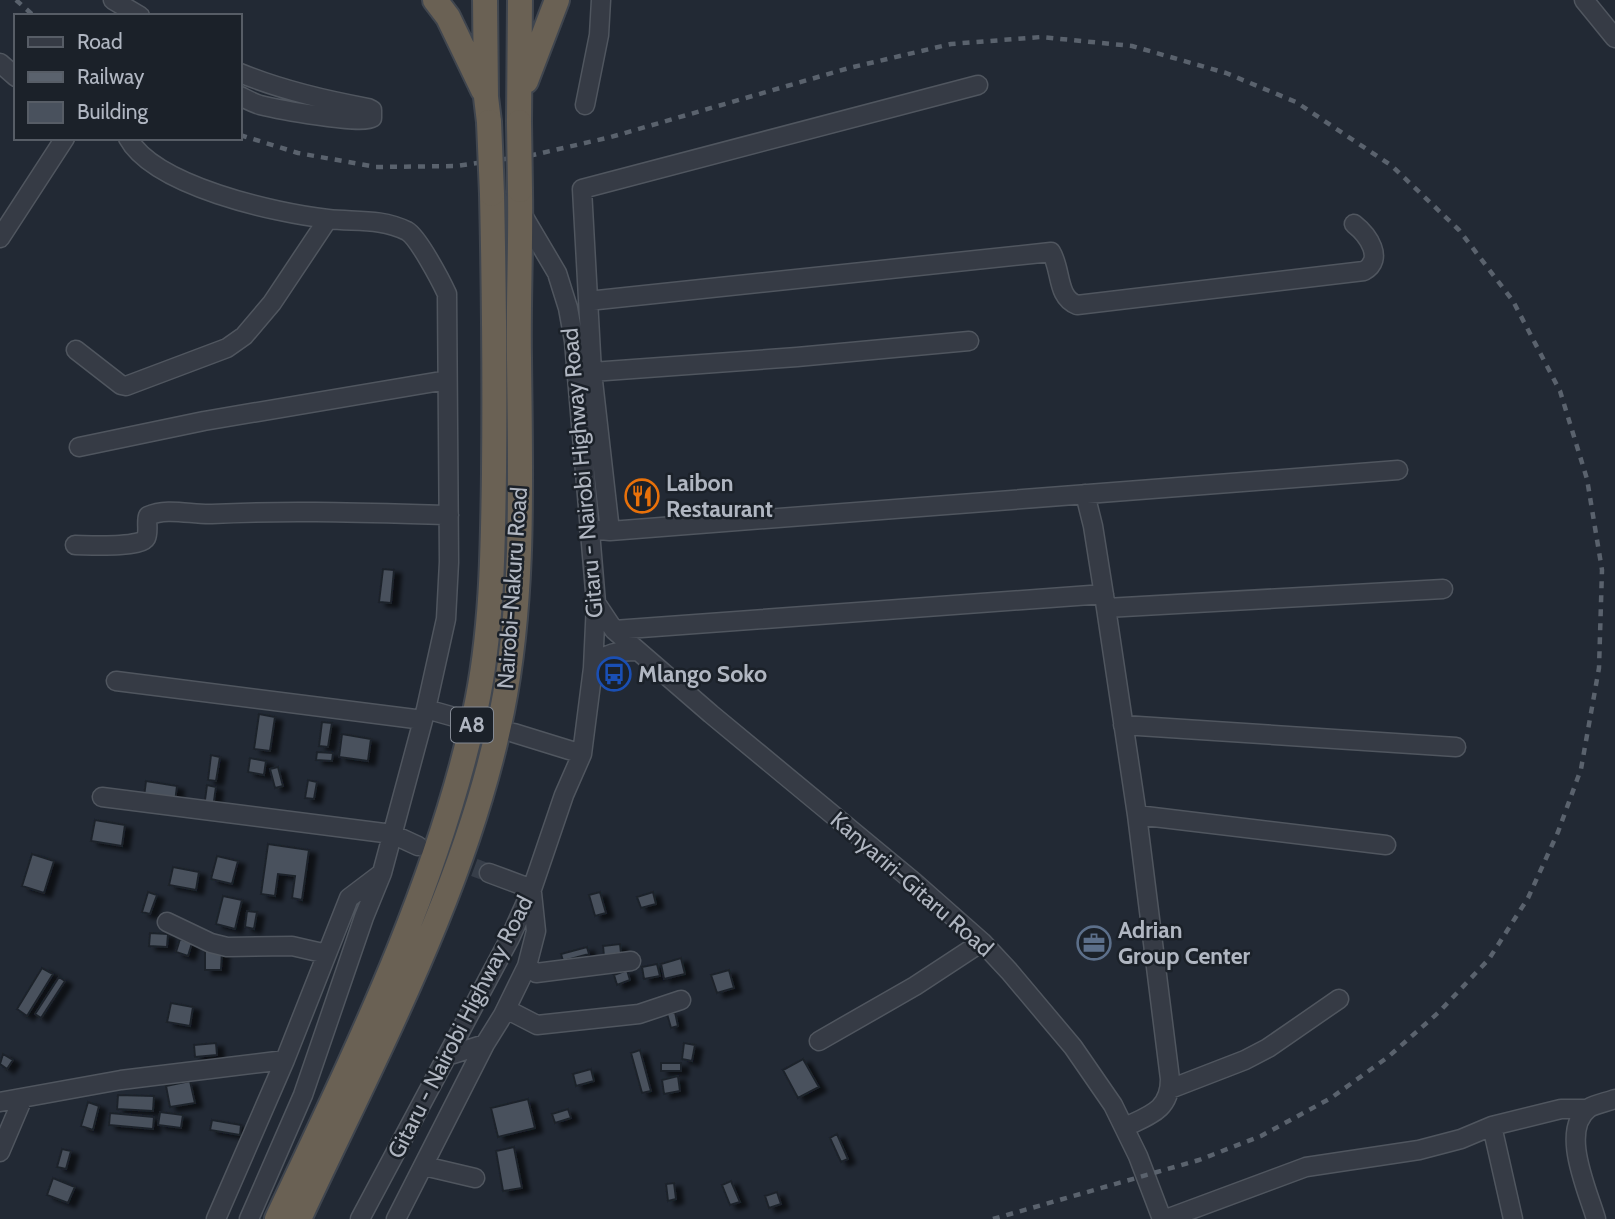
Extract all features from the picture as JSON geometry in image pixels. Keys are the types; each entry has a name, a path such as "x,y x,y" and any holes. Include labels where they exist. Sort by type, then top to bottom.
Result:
{"highway":[{"path":"436,0 448,17 486,97"},
{"name":"Nairobi-Nakuru Road","path":"277,1219 364,1031 423,892 445,824 475,710 484,652 494,516 492,194 486,97 485,0"},
{"name":"Nairobi-Nakuru Road","path":"299,1219 398,1006 453,878 471,830 501,713 512,655 521,516 520,0"},
{"path":"521,93 557,0"}],"street":[{"path":"113,0 137,14"},
{"path":"585,105 599,35 601,0"},
{"path":"1584,0 1615,38"},
{"path":"0,63 14,75"},
{"path":"242,74 319,99 368,108 372,110 372,118 366,122 322,116 259,105 242,97"},
{"path":"610,531 592,372 582,189 978,85"},
{"path":"0,238 64,140"},
{"path":"129,140 133,148 162,171 185,183 233,199 328,219 379,221 410,233 447,294 449,562 446,619 425,715 382,873 363,917 303,1095 248,1219"},
{"name":"Gitaru - Nairobi Highway Road","path":"360,1219 510,938 532,889 564,795 582,754 593,668 596,603 574,341 568,308 556,273 520,201"},
{"path":"76,350 121,385 126,386 227,348 244,336 272,303 328,219"},
{"path":"587,300 1051,252 1057,265 1064,297 1068,302 1077,305 1364,271 1373,265 1375,259 1364,232 1354,224"},
{"path":"592,372 969,341"},
{"path":"79,447 204,421 447,380"},
{"path":"589,529 610,531 1398,470"},
{"path":"1085,494 1105,601 1137,815 1159,980 1170,1089 1166,1101 1155,1112 1125,1127"},
{"path":"75,545 131,544 142,541 146,538 148,516 163,512 449,515"},
{"path":"614,630 1105,601 1443,589"},
{"name":"Kanyariri-Gitaru Road","path":"596,603 614,630 982,942 1045,1011 1093,1073 1125,1127 1164,1219 1306,1167 1419,1150 1461,1139 1492,1126 1561,1109 1588,1109 1615,1099"},
{"path":"593,668 599,659 609,654 638,651"},
{"path":"116,681 458,718"},
{"path":"1123,725 1456,747"},
{"path":"514,733 582,754"},
{"path":"102,797 392,835 418,846"},
{"path":"1137,815 1386,845"},
{"path":"216,1219 285,1060 349,898 382,873"},
{"path":"396,1219 527,966 536,931 532,889 489,873"},
{"path":"167,922 211,943 227,947 292,946 327,954"},
{"path":"819,1041 915,986 982,942"},
{"path":"527,966 536,973 631,961"},
{"path":"1170,1089 1245,1060 1268,1048 1339,999"},
{"path":"506,1009 537,1025 639,1014 681,1000"},
{"path":"447,1056 485,1044"},
{"path":"0,1102 121,1080 285,1060"},
{"path":"0,1152 23,1098"},
{"path":"1588,1109 1576,1126 1574,1138 1596,1219"},
{"path":"1492,1126 1513,1219"},
{"path":"424,1166 475,1178"}],"building":[{"path":"383,569 394,570 391,603 379,602"},
{"path":"259,714 275,717 270,751 254,749"},
{"path":"322,722 332,723 328,747 319,746"},
{"path":"342,734 371,739 368,761 339,757"},
{"path":"317,752 333,753 332,761 316,760"},
{"path":"211,755 220,757 216,781 208,780"},
{"path":"250,758 266,761 264,775 248,772"},
{"path":"278,767 283,786 275,788 270,769"},
{"path":"308,780 317,782 314,799 305,798"},
{"path":"146,781 177,786 175,802 144,797"},
{"path":"207,785 216,787 213,808 204,807"},
{"path":"95,820 125,825 122,846 91,841"},
{"path":"268,844 309,850 302,900 292,898 295,876 278,874 275,896 261,894"},
{"path":"32,854 54,861 44,893 22,886"},
{"path":"217,856 238,861 232,884 211,879"},
{"path":"173,867 199,872 196,890 169,885"},
{"path":"148,892 157,895 150,914 142,912"},
{"path":"600,892 606,913 595,916 589,895"},
{"path":"653,892 656,904 641,908 637,897"},
{"path":"223,896 242,900 235,929 216,924"},
{"path":"247,911 257,912 254,929 245,927"},
{"path":"150,933 168,934 167,947 149,946"},
{"path":"180,939 192,943 188,956 176,952"},
{"path":"620,944 621,953 604,956 603,946"},
{"path":"587,947 589,954 563,961 561,954"},
{"path":"205,951 222,951 221,970 205,970"},
{"path":"681,958 685,974 664,979 661,964"},
{"path":"657,964 660,976 644,979 642,967"},
{"path":"42,968 53,974 27,1016 17,1009"},
{"path":"627,970 630,980 617,985 614,975"},
{"path":"729,970 734,988 717,993 711,975"},
{"path":"59,977 65,981 41,1018 35,1014"},
{"path":"171,1003 193,1007 190,1026 167,1022"},
{"path":"675,1012 678,1026 671,1028 667,1014"},
{"path":"216,1043 217,1055 195,1057 194,1045"},
{"path":"684,1043 695,1045 692,1061 682,1059"},
{"path":"640,1050 651,1091 642,1093 631,1053"},
{"path":"3,1054 13,1060 7,1069 0,1064"},
{"path":"803,1059 819,1087 798,1098 783,1070"},
{"path":"661,1063 681,1063 681,1071 661,1071"},
{"path":"591,1069 594,1081 576,1086 573,1074"},
{"path":"678,1076 680,1091 664,1094 662,1080"},
{"path":"190,1081 195,1103 170,1107 166,1086"},
{"path":"118,1095 154,1096 153,1111 117,1109"},
{"path":"528,1099 535,1128 498,1137 491,1108"},
{"path":"88,1102 99,1106 93,1130 81,1126"},
{"path":"568,1109 571,1118 555,1123 552,1114"},
{"path":"160,1112 183,1115 181,1128 158,1125"},
{"path":"110,1113 154,1117 153,1129 109,1125"},
{"path":"212,1120 241,1125 240,1135 210,1130"},
{"path":"837,1134 848,1159 841,1162 830,1138"},
{"path":"514,1147 522,1188 503,1191 496,1151"},
{"path":"62,1149 71,1151 66,1169 57,1167"},
{"path":"53,1178 75,1187 68,1203 47,1195"},
{"path":"731,1181 740,1202 730,1205 722,1185"},
{"path":"674,1183 676,1199 668,1201 666,1184"},
{"path":"777,1192 781,1204 769,1208 765,1196"}],"tunnel":[{"path":"449,858 489,873"}],"railway":[{"path":"16,0 32,14"},
{"path":"242,136 298,153 376,167 457,166 533,155 611,137 849,68 951,44 1041,37 1132,46 1226,73 1296,102 1392,166 1459,230 1513,301 1560,391 1587,479 1602,570 1599,668 1581,769 1558,832 1528,898 1489,959 1439,1012 1388,1057 1331,1098 1261,1136 1199,1160 993,1219"}],"place":[{"name":"Laibon Restaurant","path":"642,496"},
{"name":"Mlango Soko","path":"614,674"},
{"name":"Adrian Group Center","path":"1094,943"}]}
